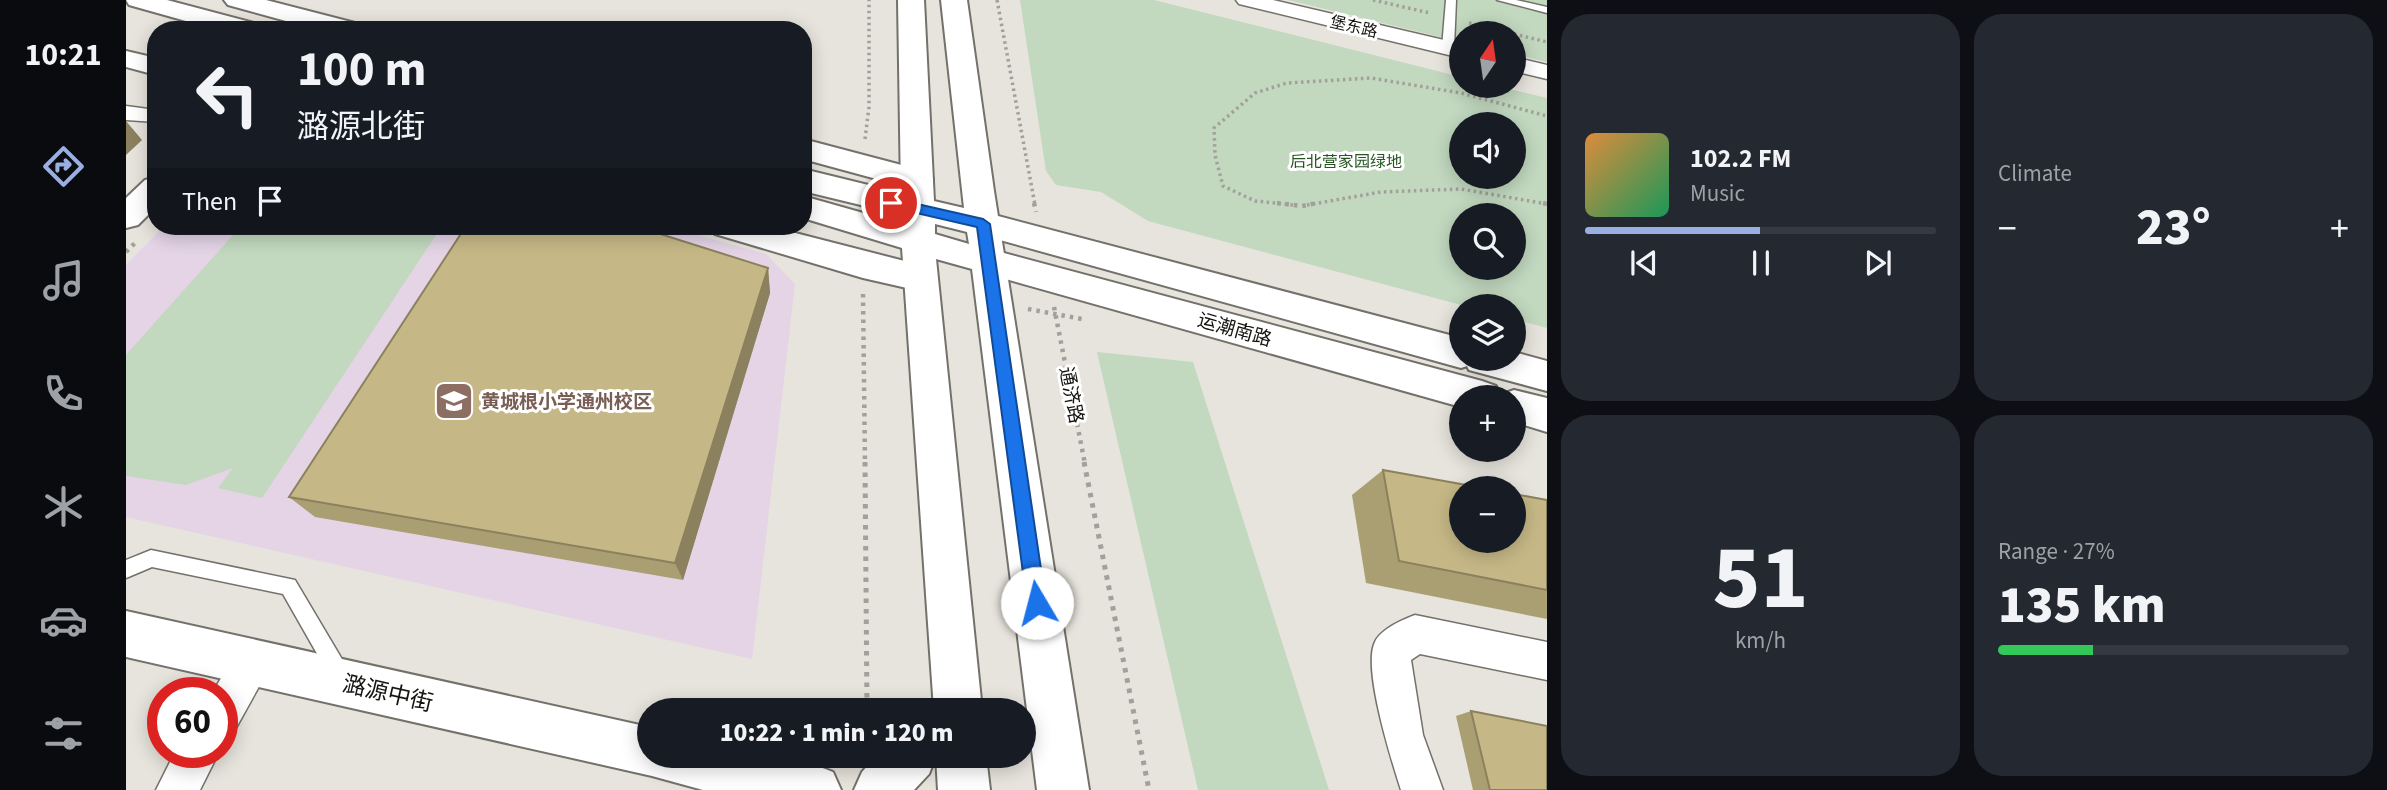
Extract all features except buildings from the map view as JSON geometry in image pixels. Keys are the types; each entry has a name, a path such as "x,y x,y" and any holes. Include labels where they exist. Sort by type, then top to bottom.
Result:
{"main road":[{"path":"138,0 216,21"},
{"path":"237,0 316,21"},
{"path":"911,0 918,226 951,698"},
{"path":"954,0 1063,790"},
{"path":"126,58 147,64"},
{"path":"812,151 863,164 918,226"},
{"path":"812,184 918,226"},
{"path":"126,217 147,197"},
{"path":"812,208 918,226 986,243"},
{"path":"758,235 863,265 918,226"},
{"name":"运潮南路","path":"986,243 1041,239 1449,350"},
{"name":"运潮南路","path":"986,243 1048,277 1449,388"},
{"path":"1526,371 1547,376"},
{"path":"1526,409 1547,415"},
{"name":"潞源中街","path":"126,634 637,749"},
{"path":"718,768 815,790"},
{"path":"880,790 900,768"},
{"path":"962,768 964,790"}],"street":[{"name":"堡东路","path":"1246,0 1449,49"},
{"path":"1526,67 1547,72"},
{"path":"126,113 147,116"},
{"path":"1422,790 1403,735 1390,652 1415,634 1547,661"},
{"path":"238,688 253,663"},
{"path":"177,790 190,768"}],"lane":[{"path":"1451,0 1453,21"},
{"path":"1502,0 1547,10"},
{"path":"126,569 152,558 289,586 346,684"}],"path":[{"path":"863,164 869,107 869,0"},
{"path":"997,0 1041,239"},
{"path":"1526,37 1547,42"},
{"path":"1547,116 1461,93 1371,78 1287,83 1255,93 1231,110 1214,128 1214,155 1223,186 1255,201 1302,206 1381,192 1461,189 1547,204"},
{"path":"863,265 867,698"},
{"name":"通济路","path":"1048,277 1149,790"}],"shaded area":[{"name":"黄城根小学通州校区","path":"155,235 697,235 766,254 795,284 752,659 126,517 126,265"}],"green space":[{"name":"后北营家园绿地","path":"1020,0 1154,0 1449,74 1449,98 1526,98 1526,93 1547,98 1547,328 1526,322 1526,294 1449,294 1449,302 1148,221 1101,192 1056,185 1046,171"},
{"path":"1288,0 1547,0 1547,62 1526,57 1526,21 1449,21 1449,39"},
{"path":"233,235 436,235 262,498 218,488 233,468 186,485 126,476 126,355"},
{"path":"1097,352 1193,362 1329,790 1198,790"}],"place":[{"name":"黄城根小学通州校区","path":"454,401"}],"route":[{"path":"891,203 983,224 1037,603"}]}
